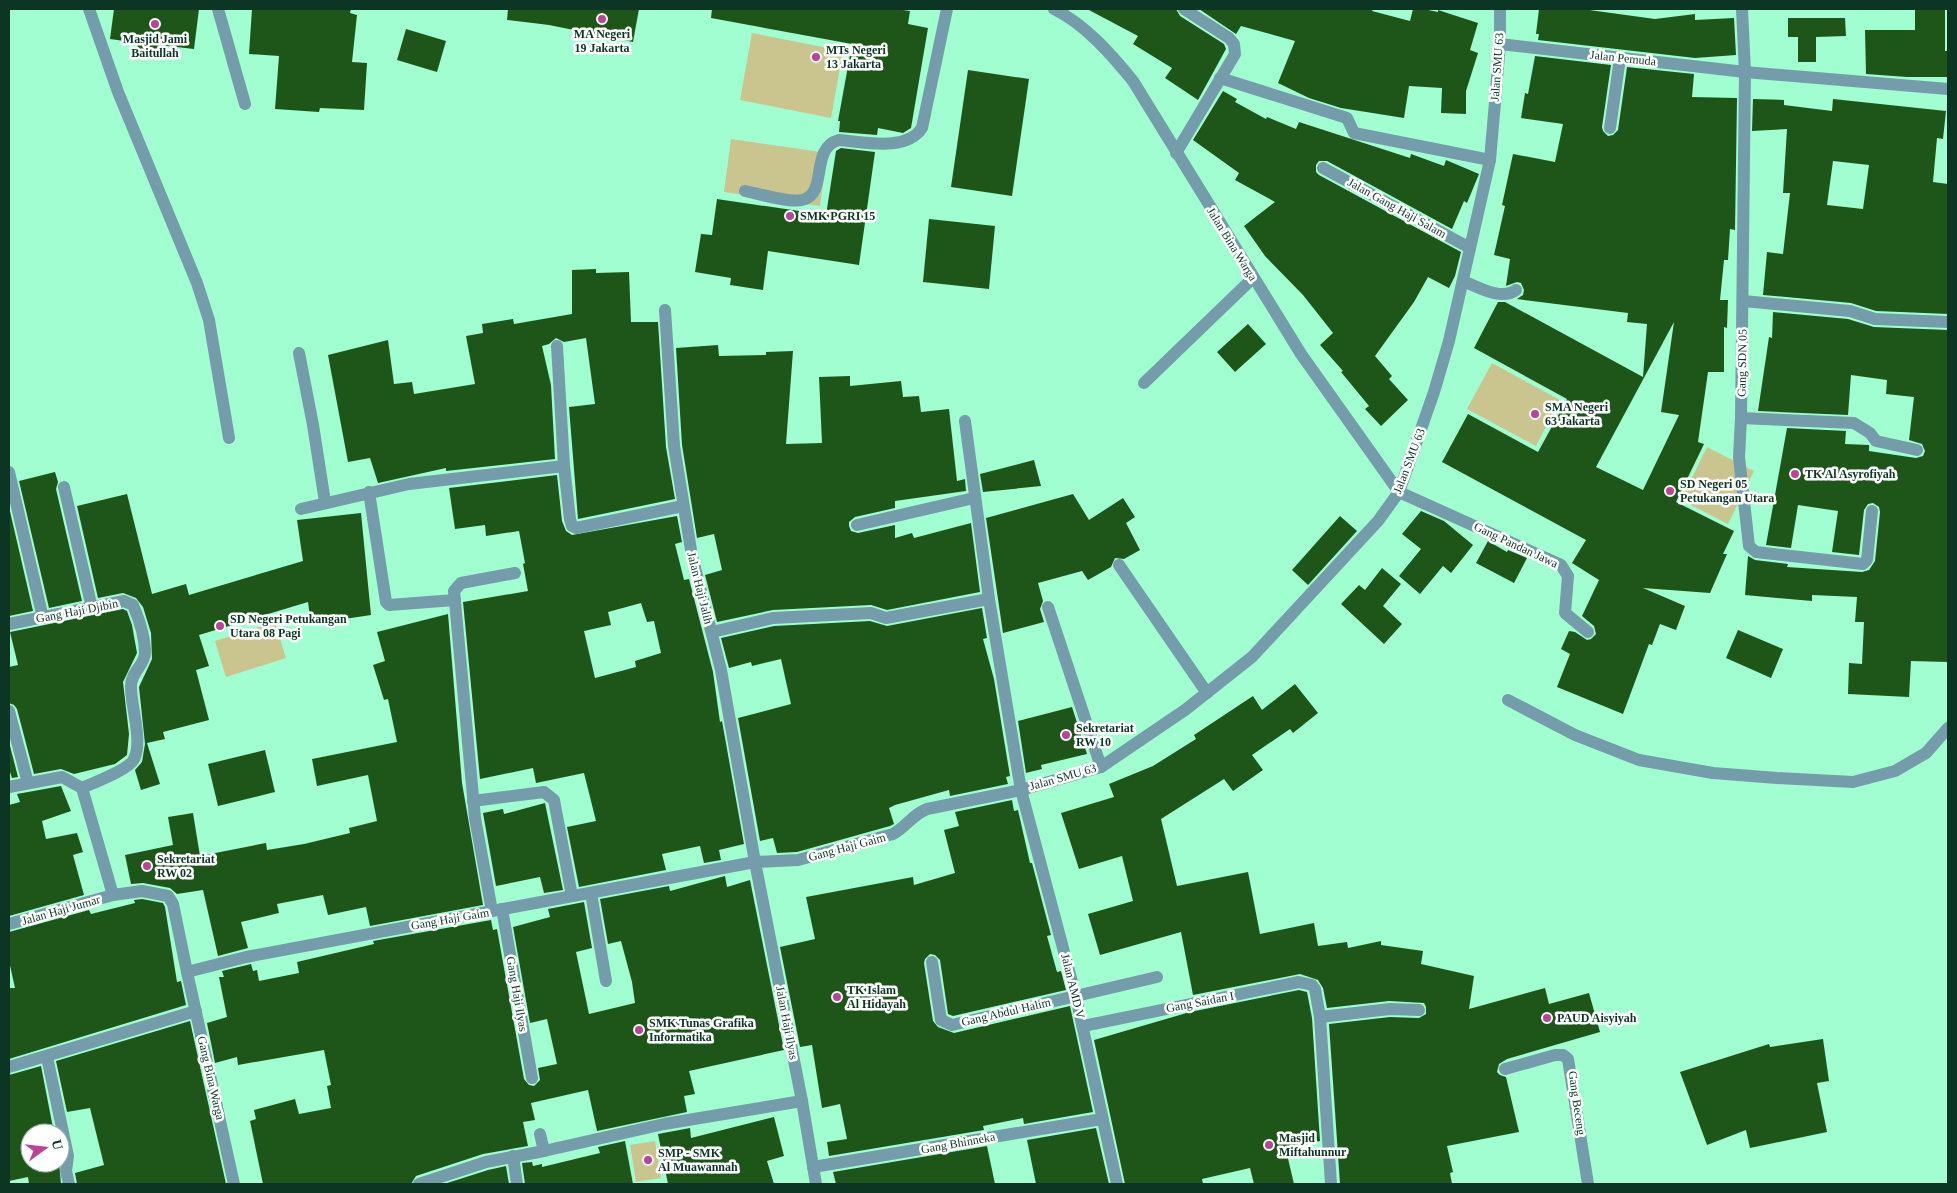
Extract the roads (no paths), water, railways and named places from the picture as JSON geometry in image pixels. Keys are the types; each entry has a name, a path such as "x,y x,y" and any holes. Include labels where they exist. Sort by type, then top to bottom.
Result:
{"street":[{"path":"89,9 118,92 197,283 209,320 229,438"},
{"path":"218,9 245,104"},
{"path":"745,191 800,201 810,197 814,191 824,149 831,142 840,140 902,143 916,137 922,128 947,9"},
{"name":"Jalan Bina Warga","path":"1054,9 1082,28 1108,50 1133,81 1301,354 1399,492"},
{"path":"1176,153 1235,54 1234,44 1225,35 1184,9"},
{"name":"Jalan SMU 63","path":"1021,790 1101,767 1207,693 1252,657 1378,521 1399,492 1434,392 1463,281 1490,160 1500,44 1500,9"},
{"name":"Gang SDN 05","path":"1742,9 1745,72 1743,301 1739,457 1744,516 1751,549 1774,554 1863,564 1867,560 1872,511"},
{"name":"Jalan Pemuda","path":"1500,44 1745,72 1948,89"},
{"path":"1610,128 1620,58"},
{"path":"1220,78 1347,118 1354,133 1490,160"},
{"name":"Jalan Gang Haji Salam","path":"1323,168 1470,248"},
{"path":"1144,383 1253,278"},
{"path":"1463,281 1503,295 1510,294 1516,290"},
{"path":"1743,301 1850,311 1875,319 1948,322"},
{"name":"Jalan Haji Jalih","path":"665,310 674,446 683,506 692,556 721,670 754,862"},
{"path":"557,346 564,466 572,526 576,528 683,506"},
{"path":"299,353 325,502"},
{"path":"1741,418 1854,424 1870,433 1876,441 1917,450"},
{"name":"Jalan AMD V","path":"965,421 989,599 1021,790 1076,996 1117,1184"},
{"path":"301,509 410,484 564,466"},
{"path":"9,472 43,618"},
{"path":"64,487 92,608"},
{"path":"369,492 386,602 389,605 455,600 454,591 461,583 514,573"},
{"name":"Gang Pandan Jawa","path":"1399,492 1561,565 1568,576 1565,612 1588,632"},
{"path":"857,525 974,498"},
{"path":"1119,565 1207,693"},
{"path":"712,632 772,618 871,613 886,618 989,599"},
{"name":"Gang Haji Ilyas","path":"455,600 473,802 532,1078"},
{"name":"Gang Haji Djibin","path":"9,624 124,601 133,605 145,646 145,657 134,673 131,685 137,746 135,758 125,767 82,788"},
{"path":"1048,607 1101,767"},
{"path":"1508,700 1575,734 1639,760 1713,773 1787,778 1853,782 1895,771 1926,753 1948,728"},
{"path":"9,711 28,783"},
{"path":"9,787 62,777 82,788 113,895 142,891 168,896 173,904 187,972"},
{"name":"Gang Haji Gaim","path":"187,972 246,957 754,862 798,860 893,834 901,830 917,813 927,809 1021,790"},
{"path":"473,802 544,792 554,800 572,896"},
{"name":"Jalan Haji Ilyas","path":"754,862 802,1101 816,1184"},
{"path":"591,893 606,981"},
{"name":"Jalan Haji Jumar","path":"9,924 113,895"},
{"name":"Gang Abdul Halim","path":"932,962 941,1020 952,1024 1157,977"},
{"name":"Gang Bina Warga","path":"187,972 234,1184"},
{"name":"Gang Saidan I","path":"1083,1026 1299,982 1312,985 1315,990 1320,1017"},
{"path":"1331,1184 1320,1017 1390,1009 1419,1010"},
{"path":"9,1067 196,1012"},
{"name":"Gang Beceng","path":"1505,1068 1555,1055 1563,1055 1568,1059 1588,1184"},
{"path":"46,1057 68,1156 66,1171 69,1184"},
{"path":"419,1184 462,1168 513,1156 544,1151 654,1126 802,1101"},
{"name":"Gang Bhinneka","path":"813,1167 1102,1119"},
{"path":"540,1134 544,1151"},
{"path":"513,1156 518,1184"}],"place":[{"name":"MA Negeri 19 Jakarta","path":"602,19"},
{"name":"Masjid Jami Baitullah","path":"155,24"},
{"name":"MTs Negeri 13 Jakarta","path":"816,57"},
{"name":"SMK PGRI 15","path":"790,216"},
{"name":"SMA Negeri 63 Jakarta","path":"1535,414"},
{"name":"TK Al Asyrofiyah","path":"1795,474"},
{"name":"SD Negeri 05 Petukangan Utara","path":"1670,491"},
{"name":"SD Negeri Petukangan Utara 08 Pagi","path":"220,626"},
{"name":"Sekretariat RW 10","path":"1066,735"},
{"name":"Sekretariat RW 02","path":"147,866"},
{"name":"TK Islam Al Hidayah","path":"837,997"},
{"name":"PAUD Aisyiyah","path":"1547,1018"},
{"name":"SMK Tunas Grafika Informatika","path":"639,1030"},
{"name":"Masjid Miftahunnur","path":"1269,1145"},
{"name":"SMP - SMK Al Muawannah","path":"648,1160"}]}
